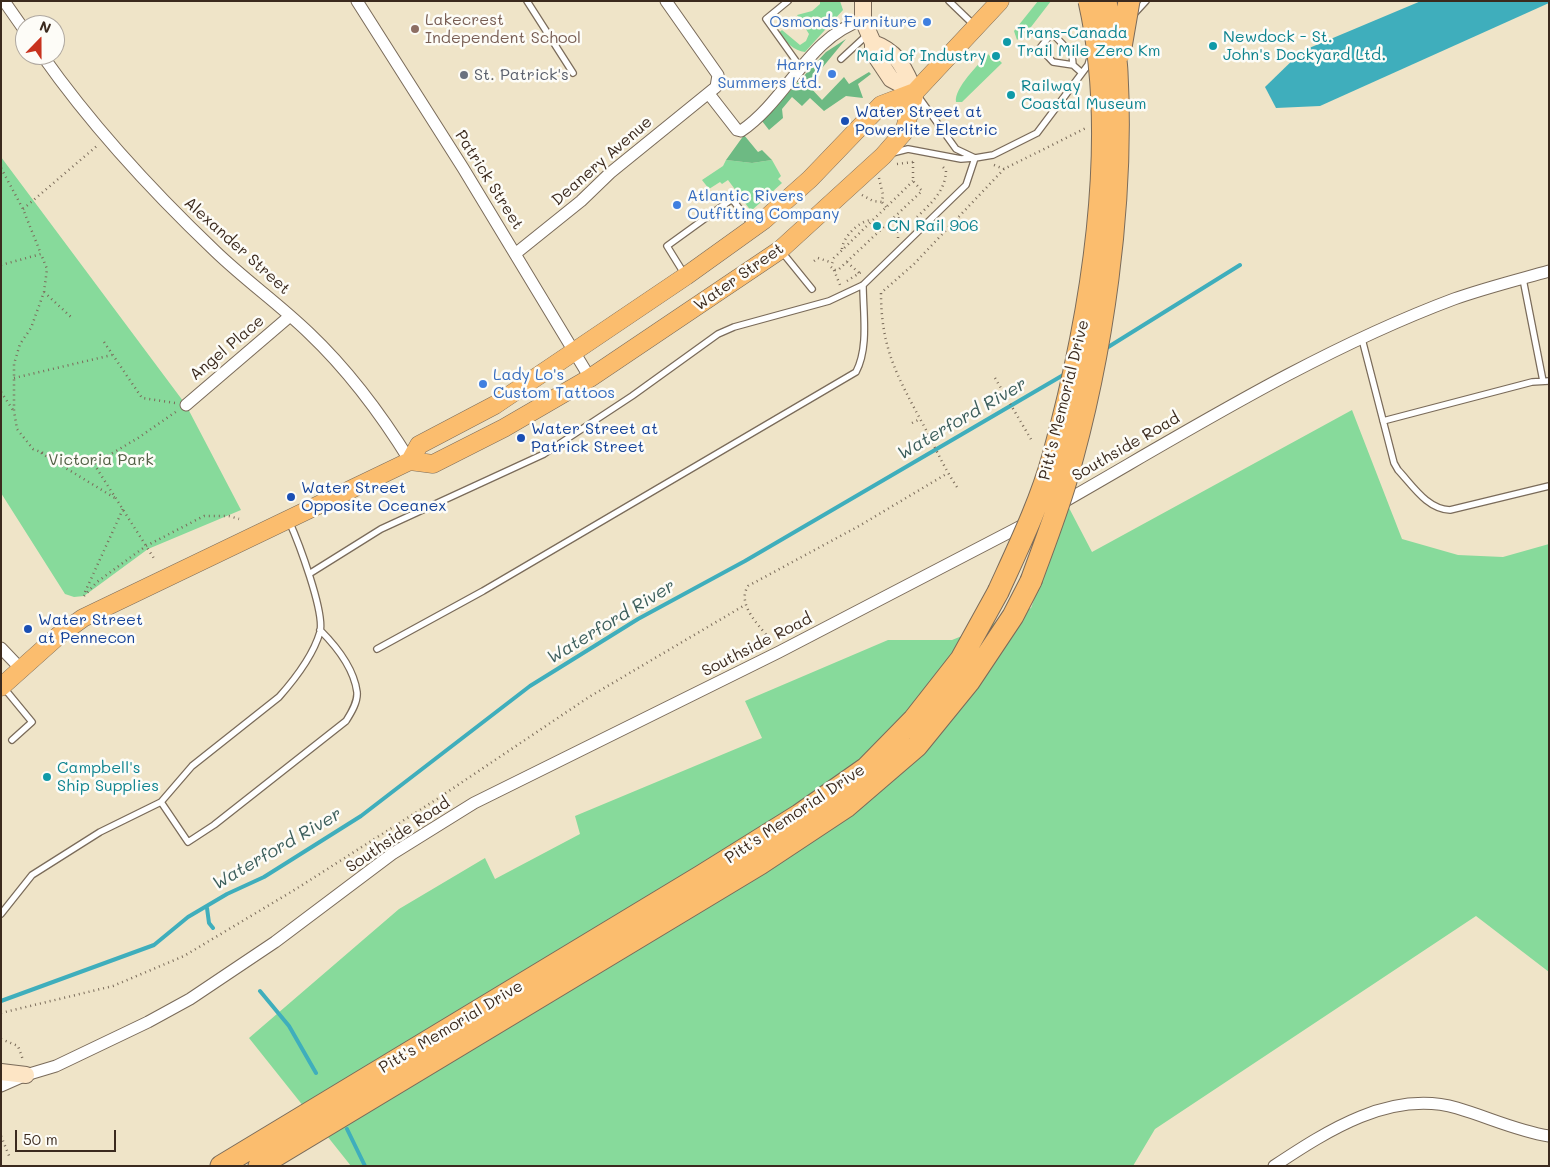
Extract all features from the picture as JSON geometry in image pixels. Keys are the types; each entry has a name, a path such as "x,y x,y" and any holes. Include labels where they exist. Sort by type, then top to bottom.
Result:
{"highway":[{"name":"Pitt's Memorial Drive","path":"222,1166 800,815 866,768 914,719 960,659 998,592 1028,527 1053,457 1090,294 1103,129 1102,78 1089,1"},
{"name":"Pitt's Memorial Drive","path":"259,1166 760,864 846,808 917,746 963,689 1013,616 1031,581 1066,481 1084,410 1111,255 1118,137 1110,64 1118,6"}],"main road":[{"path":"915,92 1000,1"},
{"name":"Water Street","path":"915,92 904,132 887,161 780,250 590,378 504,428 433,464 410,461 419,445 495,405 686,276 753,227 810,179 881,105 915,92"},
{"path":"2,687 58,636 83,618 289,521 410,461"}],"street":[{"path":"4,1 15,17"},
{"name":"Patrick Street","path":"356,1 516,254 590,378"},
{"path":"666,1 718,75 716,87 709,94 737,130 741,131 758,118 801,68 846,25 868,32 888,48 903,66 915,92"},
{"path":"863,1 868,32"},
{"name":"Alexander Street","path":"49,65 68,92 106,138 179,217 333,356 385,420 410,461"},
{"name":"Deanery Avenue","path":"516,254 580,201 610,172 709,94"},
{"name":"Southside Road","path":"1,1086 24,1067 56,1066 148,1022 190,999 275,942 392,854 474,803 779,652 1011,532 1255,392 1362,339 1455,299 1549,271"},
{"name":"Angel Place","path":"186,405 290,316"},
{"path":"1,648 21,669"},
{"path":"1,1072 24,1067"},
{"path":"1274,1166 1325,1134 1377,1109 1409,1103 1428,1102 1456,1107 1549,1136"}],"lane":[{"path":"527,1 573,73"},
{"path":"788,1 766,20 801,68"},
{"path":"950,1 976,27"},
{"path":"887,161 908,149 961,159 993,155 1037,133 1088,66 1093,46 1118,6 1125,1"},
{"path":"1110,50 1130,20 1146,1"},
{"path":"841,59 868,32"},
{"path":"1073,65 1072,54 1052,32 1040,48 1053,62 1073,65 1082,72"},
{"path":"1088,66 1110,64"},
{"path":"915,92 950,144 964,154 975,158"},
{"path":"309,574 382,530 544,454 632,396 718,334 734,326 829,301 862,285 966,185 975,158"},
{"path":"686,276 667,246 732,199 753,227"},
{"path":"780,250 812,289"},
{"path":"1383,420 1546,381 1523,279"},
{"path":"377,649 483,591 856,372 861,363 863,349 862,285"},
{"path":"1362,339 1398,470 1432,506 1440,510 1450,510 1549,486"},
{"path":"161,802 188,842 214,825 346,721 354,708 358,693 351,674 335,646 320,630 304,556 289,521"},
{"path":"1,914 32,875 100,832 161,802 192,766 279,697 301,669 320,630"},
{"path":"2,687 32,722 12,740"}],"path":[{"path":"957,487 898,378 883,334 881,293 914,264 1004,169 1091,126"},
{"path":"22,209 106,138"},
{"path":"887,161 918,162"},
{"path":"834,270 838,270 847,262 922,191 913,181 913,162"},
{"path":"917,218 936,198 946,178 946,170 942,166 935,164"},
{"path":"1,168 22,209 47,269 44,292 31,328 20,344 14,364 14,411 17,429 33,449 116,499"},
{"path":"878,176 883,194 882,202"},
{"path":"830,262 913,181"},
{"path":"860,194 873,201 882,202 886,207"},
{"path":"898,238 899,213"},
{"path":"842,249 846,238 856,228 865,221 873,220"},
{"path":"891,245 904,231"},
{"path":"1,265 41,254"},
{"path":"814,261 818,258 830,262 840,285"},
{"path":"847,262 859,273"},
{"path":"812,289 817,292 840,285 864,270"},
{"path":"44,292 71,317"},
{"path":"104,342 142,398 186,405"},
{"path":"14,378 112,355"},
{"path":"995,378 1032,442"},
{"path":"1,392 14,411"},
{"path":"33,449 72,464 94,464 138,438 186,405"},
{"path":"912,423 920,419"},
{"path":"94,464 154,560"},
{"path":"779,652 745,605 743,594 748,586 858,526 948,473"},
{"path":"123,509 84,596 97,582 146,546 204,516 229,516 239,519"},
{"path":"1,1013 113,986 184,956 383,834 589,697 745,605"},
{"path":"1,1039 18,1046 24,1067"},
{"path":"1,1136 10,1158"}],"green space":[{"path":"820,1 840,1 843,10 805,52 793,48 778,33 782,30 800,45 806,41 809,34 797,15 812,11 820,4"},
{"path":"1038,1 1051,1 1031,27 1017,40 1014,31"},
{"path":"846,39 808,85 822,100 844,77 849,84 869,72 871,74 858,84 863,98 846,96 824,111 810,98 802,106 792,97 782,109 783,118 769,130 762,121 826,52"},
{"path":"988,54 994,60 999,60 1002,63 962,102 956,102 956,96 963,83"},
{"path":"744,135 758,152 762,150 772,160 752,163 726,160"},
{"name":"Victoria Park","path":"1,157 186,405 241,510 148,549 84,596 74,597 65,594 1,493"},
{"path":"726,160 752,163 772,160 781,176 778,179 782,183 751,211 728,180 722,184 720,182 709,189 702,180 723,166"},
{"path":"1352,410 1402,539 1458,555 1503,557 1549,544 1549,972 1476,916 1155,1129 1133,1166 351,1166 249,1038 399,909 485,858 495,879 580,834 575,816 762,738 745,701 888,640 952,640 1031,608 1068,506 1092,552"}],"water":[{"path":"1421,1 1549,1 1549,3 1320,106 1276,108 1265,87 1302,51"}],"waterway":[{"name":"Waterford River","path":"1105,349 1240,265"},
{"name":"Waterford River","path":"1,1001 154,945 188,917 227,894 264,877 361,816 530,686 638,619 745,561 1065,374"},
{"path":"207,908 209,923 213,928"},
{"path":"260,991 289,1026 316,1073"},
{"path":"347,1129 365,1166"}],"place":[{"name":"Osmonds Furniture","path":"927,22"},
{"name":"Lakecrest Independent School","path":"415,29"},
{"name":"Trans-Canada Trail Mile Zero Km","path":"1007,42"},
{"name":"Newdock - St. John's Dockyard Ltd.","path":"1213,46"},
{"name":"Maid of Industry","path":"996,56"},
{"name":"Harry Summers Ltd.","path":"832,74"},
{"name":"St. Patrick's","path":"464,75"},
{"name":"Railway Coastal Museum","path":"1011,95"},
{"name":"Water Street at Powerlite Electric","path":"845,121"},
{"name":"Atlantic Rivers Outfitting Company","path":"677,205"},
{"name":"CN Rail 906","path":"877,226"},
{"name":"Lady Lo's Custom Tattoos","path":"483,384"},
{"name":"Water Street at Patrick Street","path":"521,438"},
{"name":"Water Street Opposite Oceanex","path":"291,497"},
{"name":"Water Street at Pennecon","path":"28,629"},
{"name":"Campbell's Ship Supplies","path":"47,777"}]}
